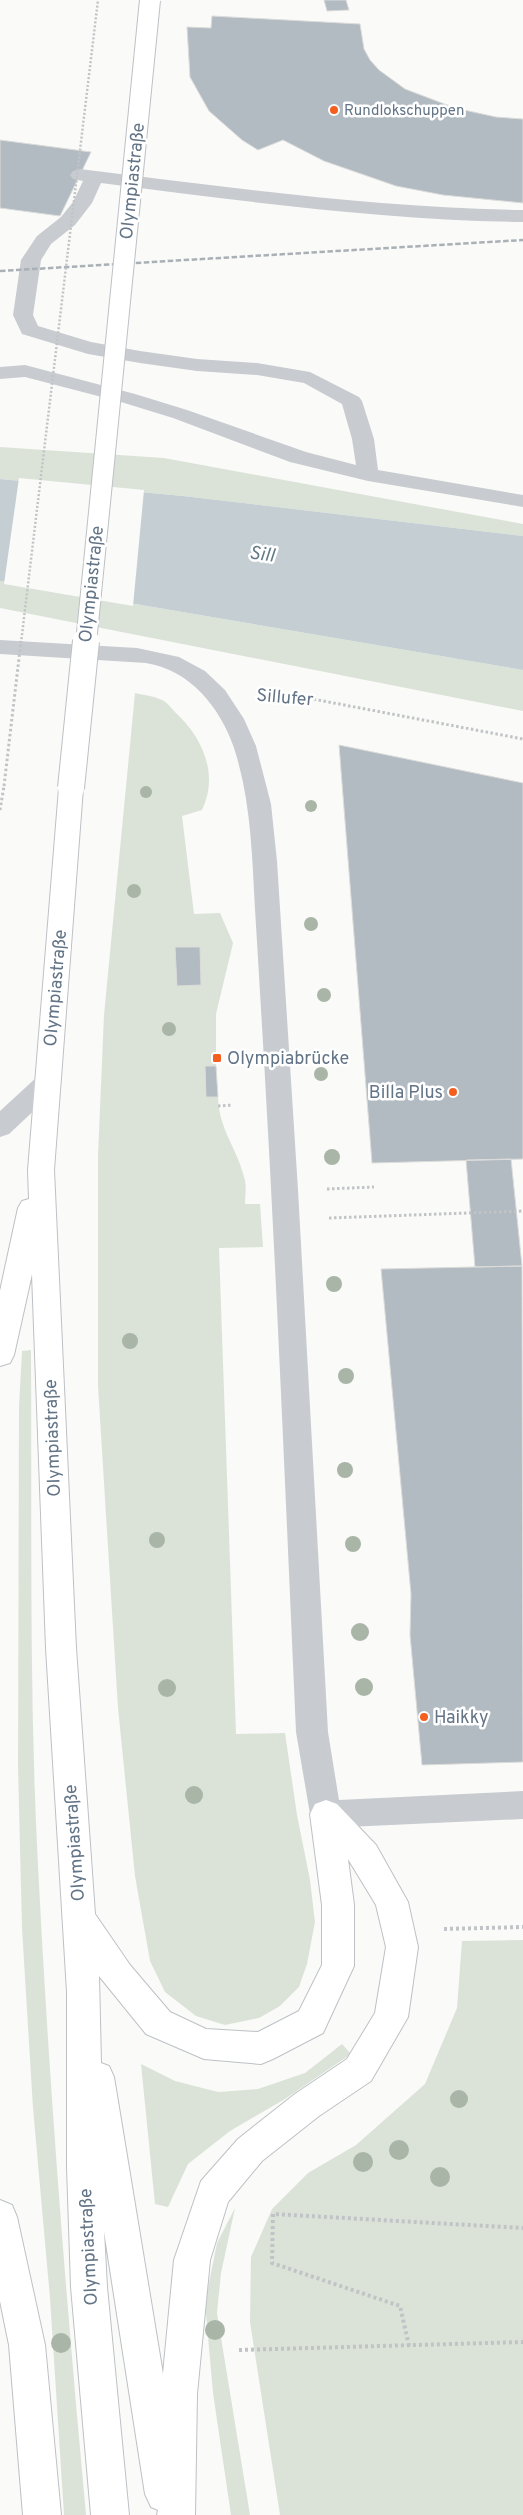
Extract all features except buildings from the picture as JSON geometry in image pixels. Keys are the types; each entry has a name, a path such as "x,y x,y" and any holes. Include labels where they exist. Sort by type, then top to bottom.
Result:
{"main road":[{"name":"Olympiastraße","path":"110,2515 88,2287 84,2167 84,1992 61,1648 40,1170 71,788 150,0"},
{"name":"Olympiastraße","path":"0,1355 40,1170"},
{"path":"79,1919 118,1976 158,2023 204,2044 260,2048 311,2022 338,1966 338,1905 326,1814"},
{"path":"176,2515 179,2394 192,2260 213,2192 250,2150 308,2105 359,2070 391,2017 402,1947 392,1902 365,1855 326,1814"},
{"path":"84,1992 167,2515"},
{"path":"0,2218 27,2345 42,2515"}],"street":[{"path":"368,475 363,439 352,400 310,378 256,369 197,365 140,357 88,348 29,330 23,315 31,260 44,240 68,222 82,203 87,176 342,207 452,215 523,216"},
{"path":"0,373 25,371 128,398 180,414 298,457 368,475 523,500"},
{"path":"0,647 137,655 163,660 188,670 213,691 223,703 245,747 261,814 269,910 312,1732 326,1814 523,1805"},
{"path":"0,1127 47,1082"}],"path":[{"path":"0,810 98,0"},
{"name":"Sillufer","path":"223,703 251,692 297,696 523,740"},
{"path":"218,1106 234,1105"},
{"path":"320,1189 374,1187"},
{"path":"286,1219 523,1211"},
{"path":"443,1928 523,1927"},
{"path":"409,2346 400,2306 272,2263 273,2214 523,2228"},
{"path":"239,2350 523,2342"}],"shaded area":[{"path":"0,447 164,458 523,524 523,536 183,496 0,479"},
{"path":"0,581 523,670 523,711 0,608"},
{"path":"135,693 164,701 186,723 201,745 208,771 207,797 202,810 182,816 194,914 220,913 233,943 216,1014 216,1066 205,1067 206,1097 218,1097 219,1109 225,1129 245,1180 245,1204 260,1204 263,1247 219,1248 236,1734 285,1733 297,1815 310,1880 315,1922 307,1964 299,1987 280,2006 259,2018 225,2025 196,2016 165,1992 150,1961 135,1876 118,1708 98,1386 98,1156 104,1015"},
{"path":"31,1350 32,1673 38,1866 47,2029 86,2515 64,2515 50,2298 33,2108 22,1928 18,1767 19,1406 22,1351"},
{"path":"523,1940 523,2515 280,2515 250,2322 251,2257 272,2209 308,2173 356,2145 425,2084 457,2008 462,1941"},
{"path":"342,2044 351,2054 285,2099 230,2131 188,2164 168,2207 155,2204 141,2064 175,2081 218,2092 258,2089 305,2073"},
{"path":"235,2208 221,2273 217,2313 250,2515 231,2515 213,2393 205,2303 217,2243"}],"water":[{"name":"Sill","path":"0,479 183,496 523,536 523,670 0,581"}],"pier":[{"path":"19,478 144,490 133,606 4,584"}],"railway":[{"path":"0,271 523,240"}],"place":[{"name":"Rundlokschuppen","path":"334,110"},
{"name":"Olympiabrücke","path":"217,1058"},
{"name":"Billa Plus","path":"453,1092"},
{"name":"Haikky","path":"424,1717"}]}
